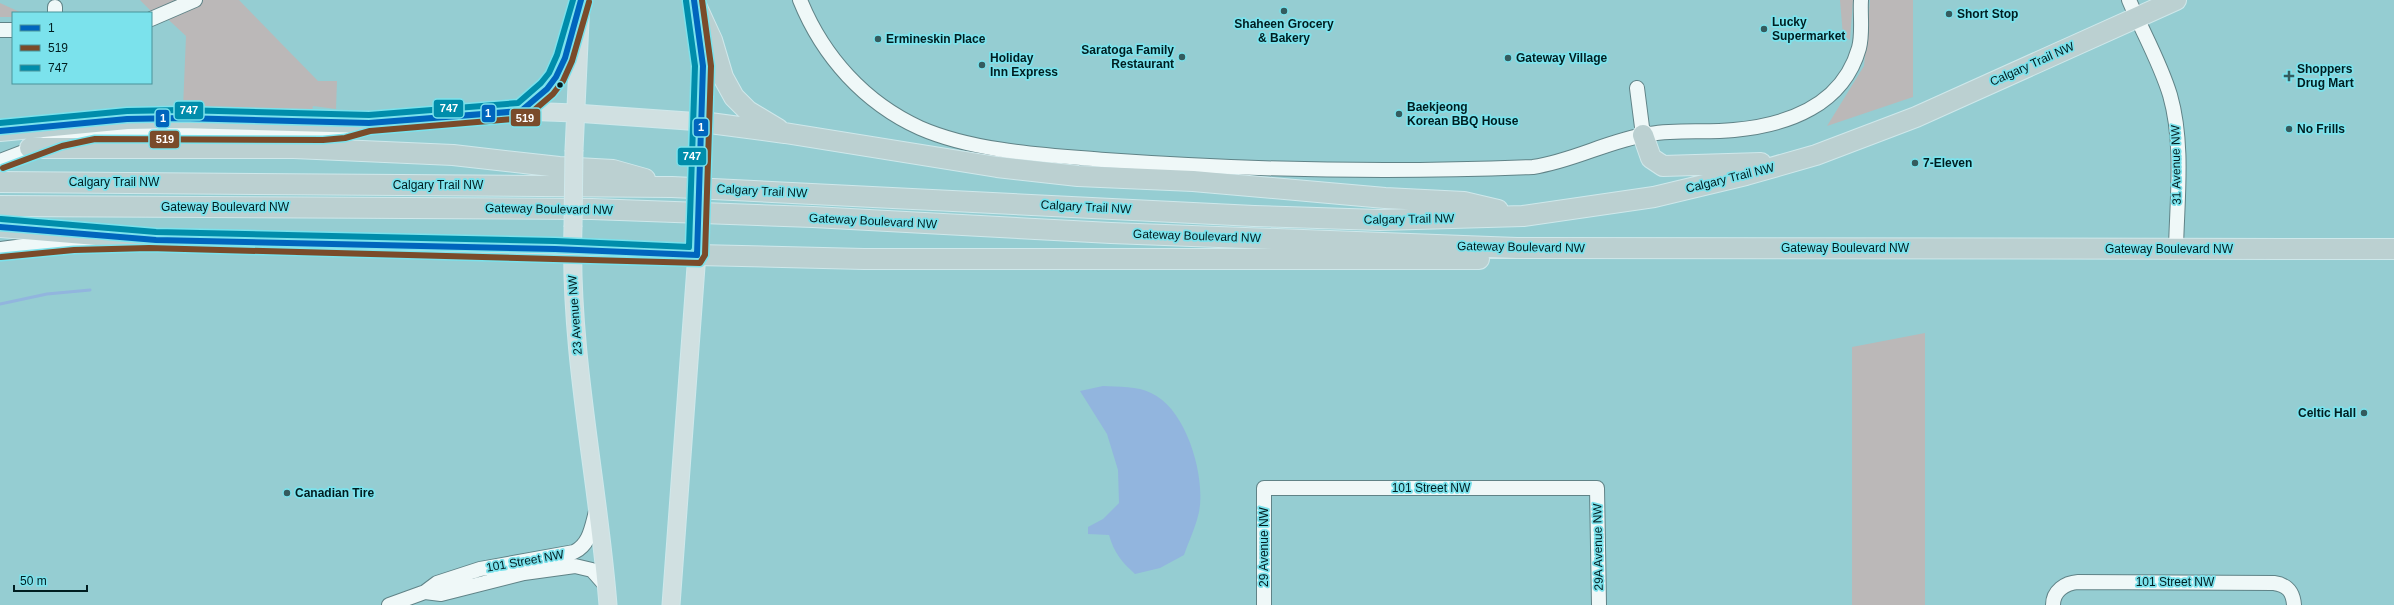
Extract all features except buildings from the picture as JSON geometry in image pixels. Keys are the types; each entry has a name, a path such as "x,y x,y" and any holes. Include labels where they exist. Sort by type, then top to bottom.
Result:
{"highway":[{"path":"694,0 712,40 723,77 734,97 748,111 785,133"},
{"name":"Calgary Trail NW","path":"0,182 672,187 1262,216 1380,220 1523,216 1654,197 1746,175 1835,148 1916,117 2132,8 2176,0"},
{"path":"0,131 135,118 370,124"},
{"path":"702,122 785,133 997,167 1078,176 1193,181 1385,198 1464,202 1523,216"},
{"path":"1643,135 1651,158 1663,166 1791,162"},
{"path":"30,148 294,148 453,156 559,167 613,170 672,187"},
{"name":"Gateway Boulevard NW","path":"0,206 592,209 813,217 1111,233 1517,248 2394,249"},
{"path":"0,227 156,240"},
{"path":"697,263 864,259 1481,260 1517,248"}],"main road":[{"path":"671,605 695,300 699,226 703,66 694,0"},
{"path":"521,111 547,90 556,77 564,60 581,4"},
{"name":"23 Avenue NW","path":"581,4 574,150 572,257 574,305 576,345 598,505 608,605"},
{"path":"370,124 521,111 575,113 702,122"},
{"path":"156,240 697,263"}],"street":[{"path":"152,19 195,0"},
{"path":"800,0 818,36 837,64 859,88 879,104 901,118 934,134 997,148 1058,156 1155,163 1361,169 1534,167 1556,163 1643,135 1682,130 1716,131 1750,128 1790,118 1818,106 1840,88 1852,67 1860,40 1861,0"},
{"name":"31 Avenue NW","path":"2132,8 2167,87 2175,121 2178,163 2176,249"},
{"path":"0,30 12,30"},
{"path":"1637,88 1643,135"},
{"path":"0,161 30,148 60,138 94,131 322,132 344,130 370,124"},
{"path":"0,249 24,246 156,240"},
{"name":"101 Street NW","path":"1264,488 1597,488"},
{"name":"29 Avenue NW","path":"1264,488 1264,605"},
{"name":"29A Avenue NW","path":"1597,488 1600,605"},
{"name":"101 Street NW","path":"418,598 437,583 480,569 579,549 587,540 598,505"},
{"name":"101 Street NW","path":"389,605 441,594 524,573 575,566 592,570 607,587"},
{"name":"101 Street NW","path":"2053,605 2056,595 2063,586 2074,582 2274,583 2286,586 2294,596 2294,605"}],"shaded area":[{"path":"140,0 239,0 318,81 337,81 336,109 313,106 311,115 183,108 186,36 158,10 152,12"},
{"path":"1840,0 1853,0 1850,40 1843,36"},
{"path":"1870,0 1913,0 1913,97 1827,126 1864,66"},
{"path":"0,3 20,12 12,12 12,17 0,17"},
{"path":"1925,333 1925,605 1852,605 1852,347"}],"water":[{"path":"1103,386 1140,389 1151,393 1163,401 1174,413 1191,445 1199,480 1200,497 1198,517 1184,555 1160,568 1135,574 1119,557 1113,547 1109,535 1088,534 1088,527 1103,519 1119,503 1118,470 1107,434 1080,391"}],"waterway":[{"path":"0,304 47,294 90,290"}],"transit line":[{"name":"747","path":"0,123 127,111 181,110 369,115 518,103 541,83 549,73 557,55 573,0"},
{"name":"1","path":"0,131 127,119 181,118 369,123 521,111 547,89 556,77 565,58 581,0"},
{"name":"1","path":"694,0 703,66 697,255"},
{"name":"519","path":"1,257 74,250 149,248 700,263 705,255 711,66 702,0"},
{"name":"747","path":"1,219 156,232 555,241 689,247 695,66 686,1"},
{"name":"519","path":"3,168 62,146 95,139 323,140 345,138 370,131 525,118 553,94 563,81 572,61 589,2"},
{"name":"1","path":"0,227 156,240 555,249 697,255"}],"place":[{"name":"Shaheen Grocery & Bakery","path":"1284,11"},
{"name":"Short Stop","path":"1949,14"},
{"name":"Lucky Supermarket","path":"1764,29"},
{"name":"Ermineskin Place","path":"878,39"},
{"name":"Saratoga Family Restaurant","path":"1182,57"},
{"name":"Gateway Village","path":"1508,58"},
{"name":"Holiday Inn Express","path":"982,65"},
{"name":"Shoppers Drug Mart","path":"2289,76"},
{"name":"Baekjeong Korean BBQ House","path":"1399,114"},
{"name":"No Frills","path":"2289,129"},
{"name":"7-Eleven","path":"1915,163"},
{"name":"Celtic Hall","path":"2364,413"},
{"name":"Canadian Tire","path":"287,493"}]}
